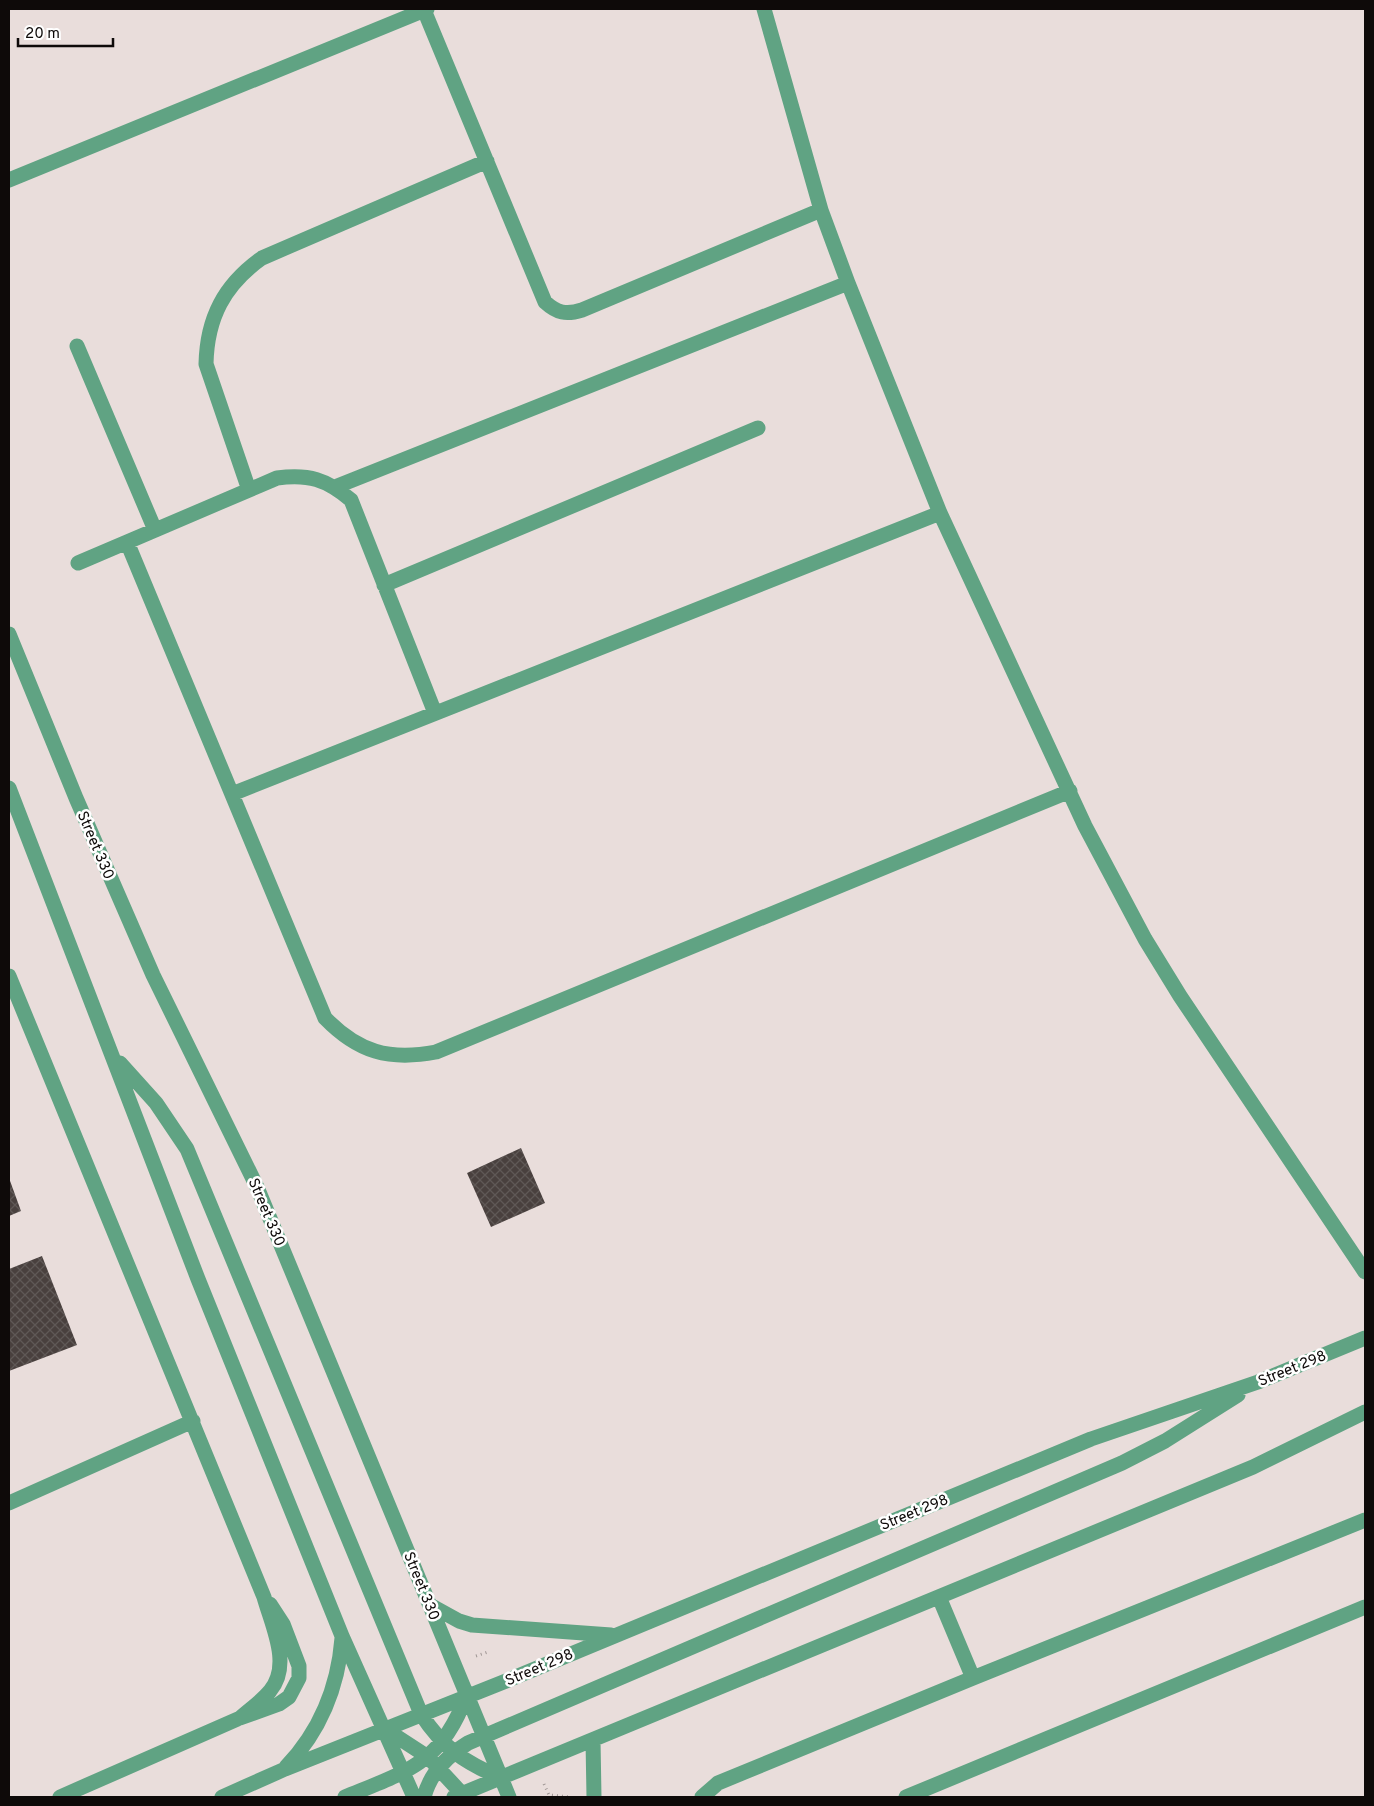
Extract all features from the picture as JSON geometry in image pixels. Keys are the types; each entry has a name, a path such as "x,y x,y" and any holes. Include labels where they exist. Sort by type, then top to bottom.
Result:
{"street":[{"path":"9,180 426,9 545,302 552,309 562,314 582,310 822,210"},
{"path":"764,9 822,210 848,283 940,514 1070,791 1114,883 1170,980 1365,1272"},
{"path":"249,490 206,364 211,322 219,303 230,285 245,270 262,258 487,160"},
{"path":"335,487 848,283"},
{"path":"77,346 155,530"},
{"path":"384,585 758,428"},
{"path":"78,563 276,478 297,475 317,478 335,487 351,500 435,714"},
{"path":"232,794 940,514"},
{"path":"127,542 325,1018 339,1032 356,1044 375,1052 395,1056 416,1056 436,1052 1070,791"},
{"name":"Street 330","path":"9,634 76,798 153,975 257,1186 509,1797"},
{"path":"9,788 198,1279 342,1636 414,1797"},
{"path":"9,976 264,1597 286,1629 296,1656 299,1678 289,1697 279,1704 240,1718 60,1797"},
{"path":"113,1056 156,1103 187,1150 421,1714 447,1748 474,1767 501,1778"},
{"name":"Street 298","path":"222,1797 285,1769 1091,1439 1258,1382 1365,1338"},
{"path":"345,1797 433,1762 447,1748 483,1737 1122,1463 1171,1437 1258,1382"},
{"path":"385,1729 433,1762 461,1796 1253,1468 1365,1412"},
{"path":"9,1504 193,1422"},
{"path":"702,1797 718,1783 1365,1520"},
{"path":"939,1597 973,1678"},
{"path":"430,1604 459,1621 472,1625 615,1635"},
{"path":"906,1797 1365,1607"},
{"path":"285,1769 309,1740 327,1708 340,1661 342,1636"},
{"path":"447,1748 452,1728 466,1696"},
{"path":"593,1740 594,1797"},
{"path":"424,1797 433,1762"}],"path":[{"path":"544,1797 549,1795"}],"building":[{"path":"521,1148 545,1203 491,1227 467,1173"},
{"path":"9,1178 21,1211 9,1216"},
{"path":"42,1256 77,1345 9,1371 9,1269"}]}
